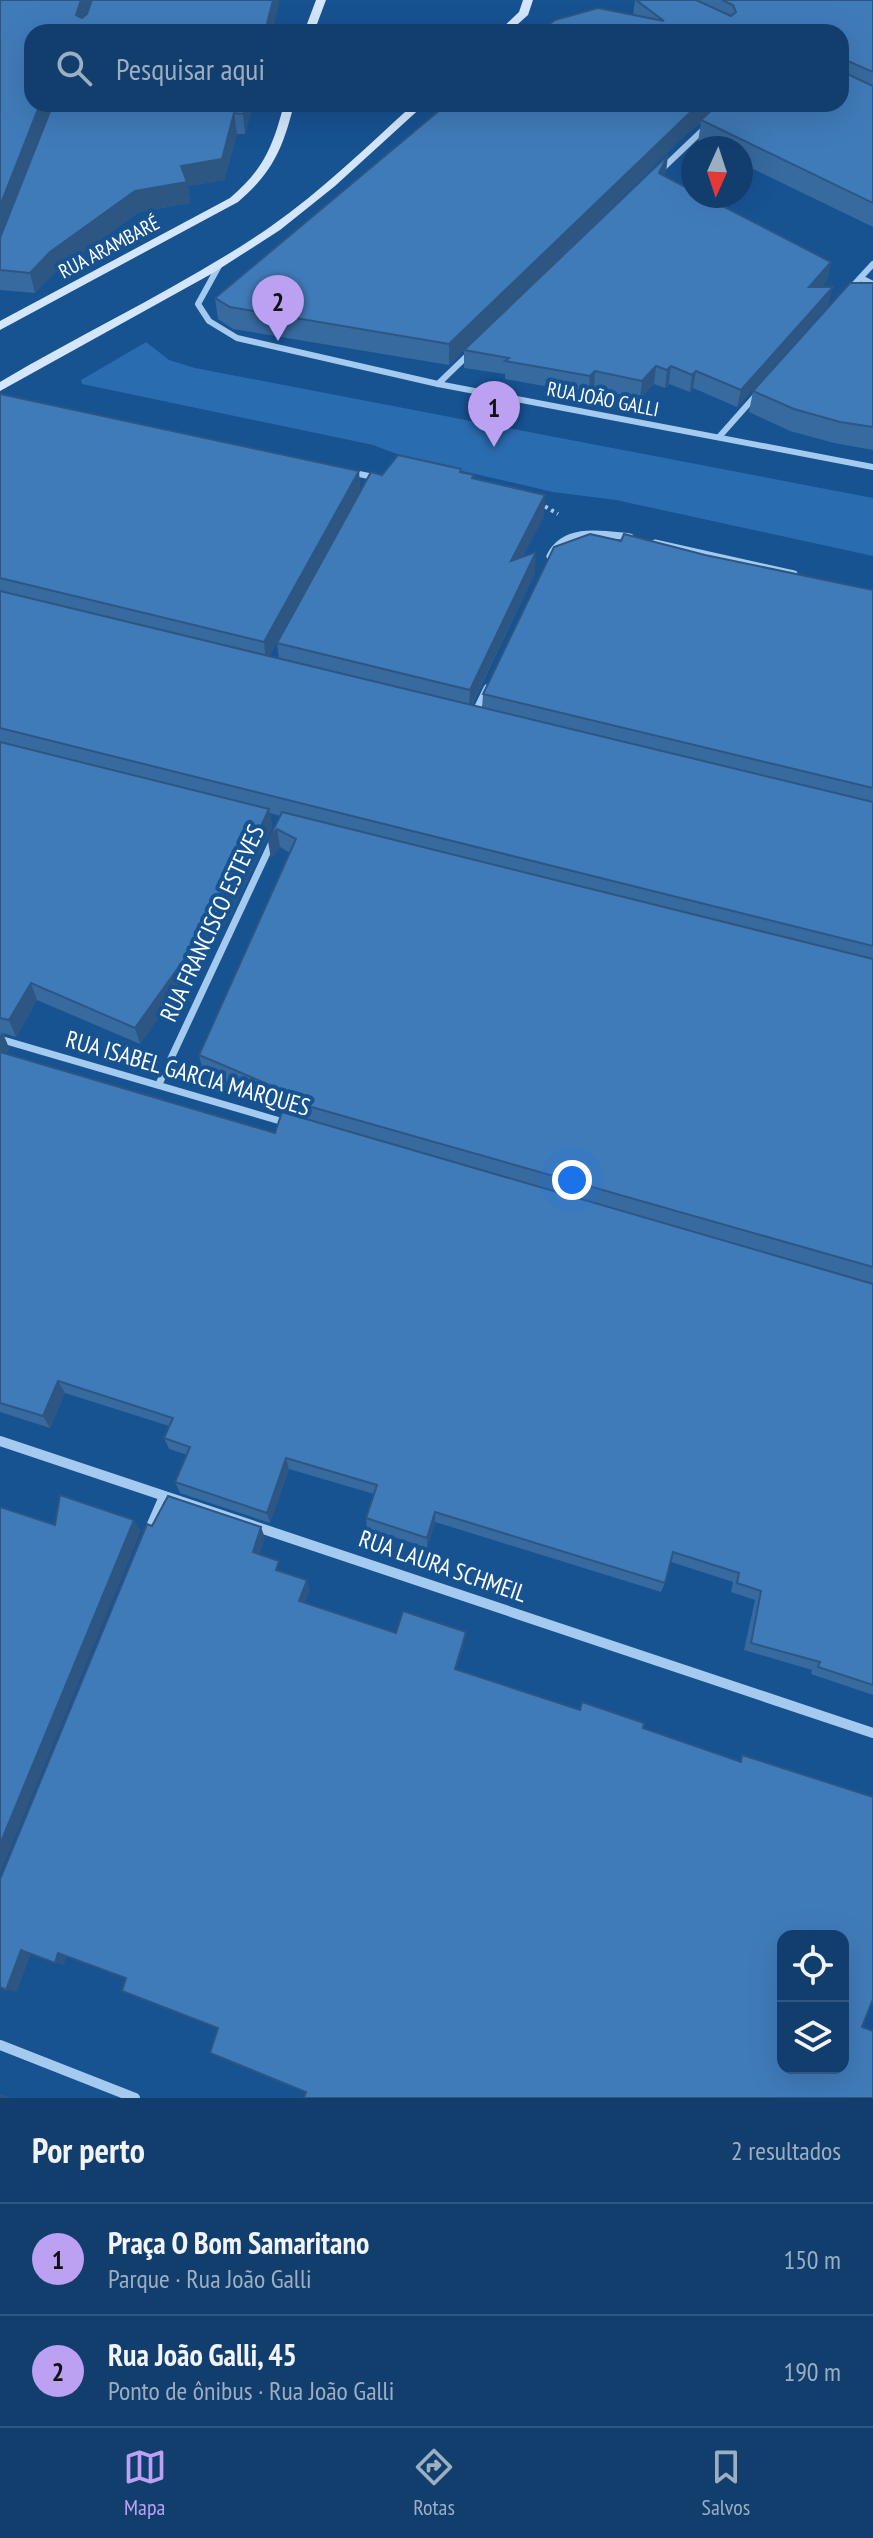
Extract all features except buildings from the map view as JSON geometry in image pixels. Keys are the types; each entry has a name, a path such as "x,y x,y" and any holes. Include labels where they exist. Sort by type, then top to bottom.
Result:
{"main road":[{"path":"512,24 524,13 528,0"},
{"path":"311,24 316,3"},
{"name":"RUA ARAMBARÉ","path":"0,326 234,200 258,182 270,165 287,112"},
{"path":"0,387 63,348 220,264 278,227 411,112"}],"street":[{"path":"655,176 711,122"},
{"name":"RUA JOÃO GALLI","path":"220,264 198,304 202,315 214,327 237,338 438,384 873,467"},
{"path":"841,300 873,264"},
{"path":"861,278 873,284"},
{"path":"438,384 481,343"},
{"path":"719,437 762,388"},
{"path":"346,471 374,477 371,486"},
{"path":"546,566 555,546 586,532 613,534 797,574"},
{"path":"473,717 493,676"},
{"path":"459,713 488,721"},
{"name":"RUA FRANCISCO ESTEVES","path":"159,1084 281,822"},
{"name":"RUA ISABEL GARCIA MARQUES","path":"0,1039 297,1125"},
{"name":"RUA LAURA SCHMEIL","path":"0,1441 873,1733"},
{"path":"0,2045 135,2098"}],"lane":[{"path":"145,1537 163,1493"}],"path":[{"path":"533,500 586,532"}],"shaded area":[{"path":"146,342 169,360 195,368 873,498 873,556 616,500 553,492 410,459 373,445 82,384 81,380"}],"place":[{"name":"Rua João Galli, 45","path":"278,341"},
{"name":"Praça O Bom Samaritano","path":"494,447"}]}
